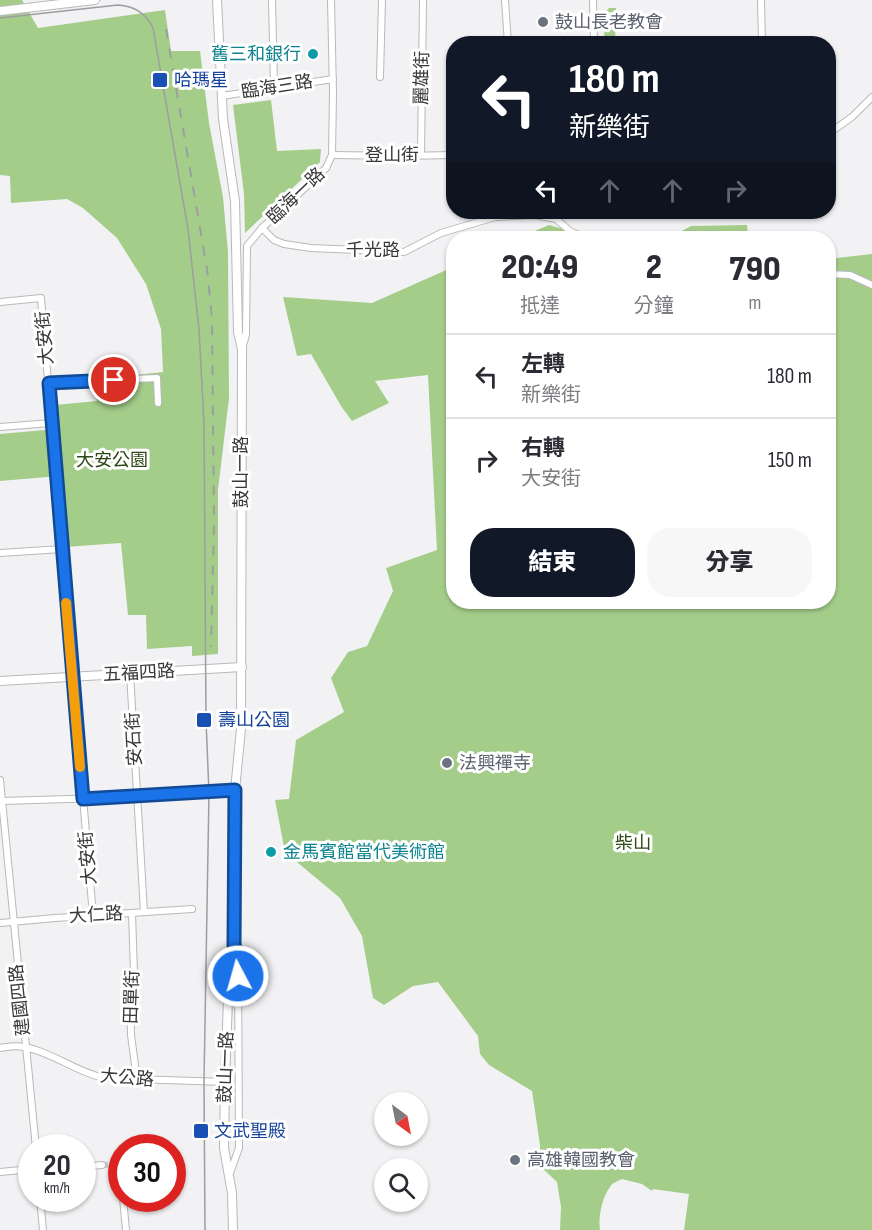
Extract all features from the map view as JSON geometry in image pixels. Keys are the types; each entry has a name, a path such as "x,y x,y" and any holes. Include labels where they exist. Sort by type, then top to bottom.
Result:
{"street":[{"path":"0,11 95,0"},
{"name":"鼓山一路","path":"217,0 222,96 236,201 238,332 242,349 241,729 235,790 234,945 229,972 224,1148 230,1174"},
{"path":"272,0 274,87"},
{"name":"臨海一路","path":"242,349 246,335 248,246 262,228 326,168 332,155 331,0"},
{"path":"380,77 382,0"},
{"name":"麗雄街","path":"421,155 423,0"},
{"path":"505,0 507,36"},
{"path":"593,0 594,36"},
{"path":"761,0 762,36"},
{"name":"臨海三路","path":"222,96 333,79"},
{"path":"836,128 852,117 872,97"},
{"name":"登山街","path":"332,155 446,155"},
{"name":"千光路","path":"448,231 488,219"},
{"name":"千光路","path":"556,219 570,231"},
{"name":"千光路","path":"262,228 274,240 311,249 404,252 446,232"},
{"path":"836,274 850,275 872,285"},
{"name":"大安街","path":"0,302 41,298 93,916"},
{"path":"49,383 157,378 158,403"},
{"path":"0,427 51,423"},
{"path":"0,553 62,549"},
{"name":"五福四路","path":"0,681 242,667"},
{"name":"安石街","path":"130,673 144,912"},
{"name":"建國四路","path":"0,780 34,1134"},
{"path":"1,801 137,797 235,790"},
{"name":"大仁路","path":"0,923 192,909"},
{"name":"田單街","path":"132,913 134,973 130,995 131,1035 136,1080"},
{"name":"鼓山一路","path":"230,1174 239,1148 238,957 234,945"},
{"name":"大公路","path":"0,1048 25,1047 104,1078 225,1082"},
{"path":"96,1166 102,1165"},
{"path":"0,1172 18,1170"},
{"path":"230,1174 233,1230"},
{"path":"41,1212 43,1230"},
{"path":"124,1212 126,1230"}],"green space":[{"name":"大安公園","path":"0,0 22,0 38,28 165,10 171,51 200,51 209,123 223,197 228,252 229,398 218,490 218,654 192,656 192,646 147,649 146,615 128,615 121,543 65,547 59,476 0,481 0,434 56,429 55,405 97,401 96,379 163,372 161,329 146,284 117,238 83,208 67,199 11,203 10,176 0,175"},
{"path":"609,8 616,8 615,36 604,36 605,13"},
{"path":"271,100 277,151 321,149 320,162 245,233 244,194 233,105"},
{"path":"549,225 570,231 535,231"},
{"path":"747,225 747,231 682,231 691,226"},
{"name":"柴山","path":"872,254 872,1230 684,1230 689,1194 653,1189 652,1191 642,1184 622,1179 612,1184 607,1191 600,1214 600,1230 560,1230 561,1207 557,1182 541,1167 532,1091 489,1065 480,1054 478,1036 438,982 413,986 384,1005 373,998 362,936 340,898 285,852 275,800 289,799 296,740 344,712 331,678 348,652 367,646 393,591 386,568 437,550 428,375 375,381 389,403 352,421 311,354 297,356 283,297 372,303 446,270 446,609 836,609 836,258"}],"tunnel":[{"path":"102,1165 108,1165"}],"tram line":[{"path":"0,18 118,5 134,9 147,18 153,28 188,229 199,329 204,424 206,720 209,793 204,1081 205,1230"}],"railway":[{"path":"166,29 207,269 212,318 214,524 211,647"}],"slow traffic":[{"path":"66,603 80,767"}],"place":[{"name":"鼓山長老教會","path":"543,22"},
{"name":"舊三和銀行","path":"313,54"},
{"name":"哈瑪星","path":"160,80"},
{"name":"壽山公園","path":"204,720"},
{"name":"法興禪寺","path":"447,763"},
{"name":"金馬賓館當代美術館","path":"271,852"},
{"name":"文武聖殿","path":"201,1131"},
{"name":"高雄韓國教會","path":"515,1160"}],"route":[{"path":"114,380 49,383 83,799 217,793 235,790 234,945 238,957 238,976"}]}
